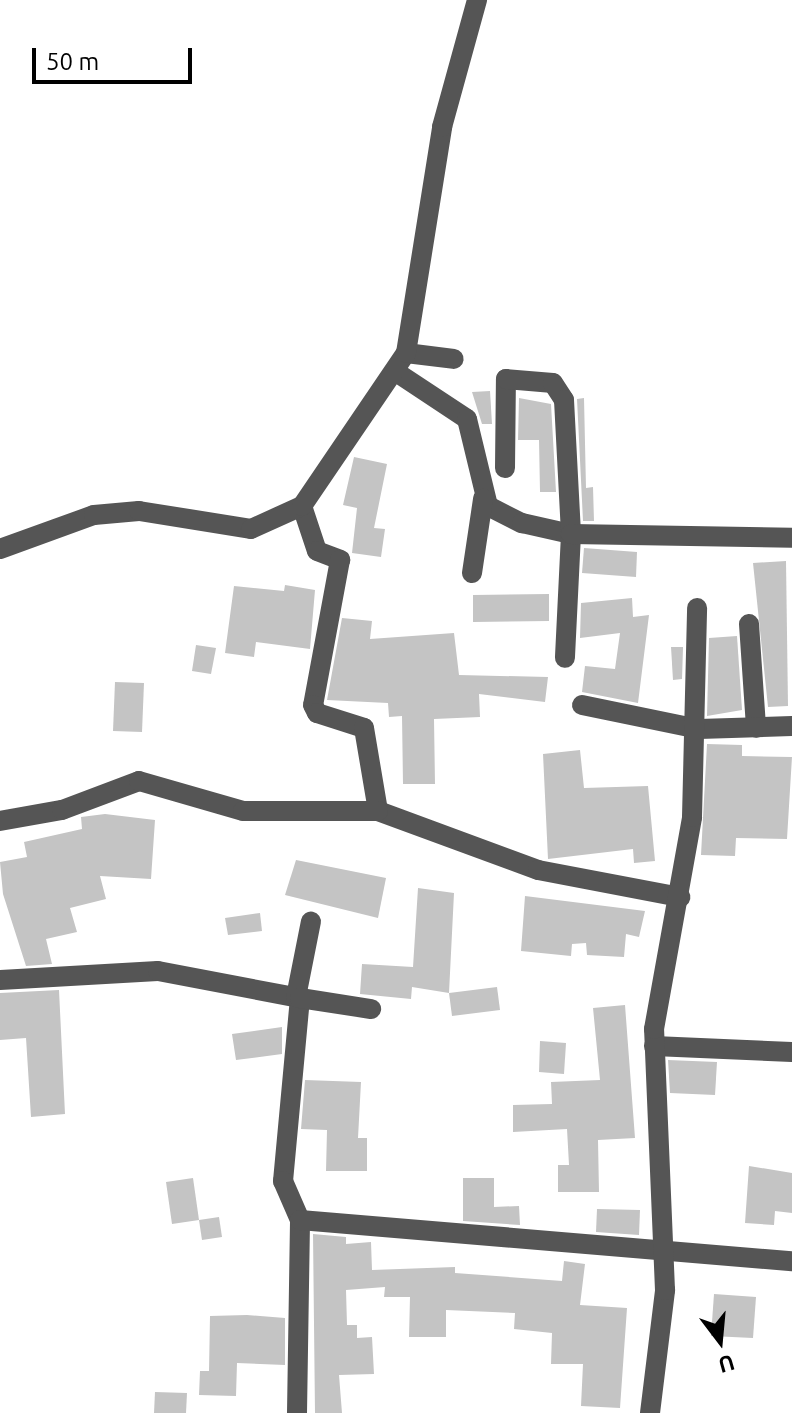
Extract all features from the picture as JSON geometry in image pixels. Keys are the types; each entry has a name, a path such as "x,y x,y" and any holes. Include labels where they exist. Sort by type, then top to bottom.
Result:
{"street":[{"path":"0,549 94,515 139,511 251,529 302,506 396,372 406,353 442,127 477,0"},
{"path":"406,353 454,359"},
{"path":"396,372 467,419 483,499 472,573"},
{"path":"505,468 506,379 553,383 564,400 571,534 565,658"},
{"path":"483,499 522,523 571,534 792,538"},
{"path":"302,506 317,551 340,560 313,705 317,713 364,728 378,811"},
{"path":"650,1413 665,1290 654,1046 680,897 699,729 697,608"},
{"path":"749,624 756,728"},
{"path":"582,705 699,729 792,726"},
{"path":"0,821 90,802 139,781 243,811 378,811 538,870 680,897"},
{"path":"297,1413 300,1220 283,1181 298,998 311,921"},
{"path":"0,980 158,971 371,1009"},
{"path":"654,1046 792,1052"},
{"path":"300,1220 663,1254 792,1261"}],"building":[{"path":"490,391 492,424 482,424 472,392"},
{"path":"519,398 551,404 556,492 540,492 539,440 518,440"},
{"path":"584,398 586,488 593,487 594,521 583,521 577,399"},
{"path":"354,457 387,464 374,528 385,529 381,557 352,553 357,508 343,505"},
{"path":"584,548 637,552 636,577 582,573"},
{"path":"786,561 788,706 768,707 753,563"},
{"path":"285,585 315,590 310,649 256,642 254,657 225,653 234,586 284,591"},
{"path":"549,594 549,621 473,622 473,595"},
{"path":"632,598 633,617 649,615 638,703 582,692 585,666 615,669 620,633 580,638 581,603"},
{"path":"342,618 372,621 370,639 454,633 459,675 548,677 545,702 479,694 480,717 434,719 435,784 403,784 402,716 389,717 388,703 327,700"},
{"path":"737,636 742,710 707,716 709,638"},
{"path":"196,645 216,648 211,674 192,671"},
{"path":"671,647 683,647 682,679 673,680"},
{"path":"115,682 144,683 142,732 113,731"},
{"path":"707,744 742,745 742,756 792,757 787,839 736,838 735,856 701,855"},
{"path":"580,750 584,788 648,786 655,861 634,863 633,849 548,859 543,754"},
{"path":"105,814 155,820 151,879 100,876 106,899 70,908 77,932 46,939 52,964 26,966 3,894 0,862 27,857 24,842 82,829 81,817"},
{"path":"296,860 386,878 378,918 285,895"},
{"path":"418,888 454,893 449,993 412,987 411,999 360,994 362,964 413,967"},
{"path":"525,896 645,911 639,937 626,934 624,957 587,955 586,943 572,944 571,956 521,951"},
{"path":"260,913 262,931 228,935 225,918"},
{"path":"497,987 500,1010 452,1016 449,993"},
{"path":"59,990 65,1114 31,1117 26,1038 0,1040 0,993"},
{"path":"625,1005 635,1138 598,1140 599,1192 558,1192 558,1165 569,1165 567,1129 513,1132 513,1105 552,1104 551,1082 600,1080 593,1008"},
{"path":"282,1027 282,1054 236,1060 232,1034"},
{"path":"540,1041 566,1043 564,1074 539,1072"},
{"path":"668,1060 717,1062 715,1095 670,1093"},
{"path":"305,1080 361,1082 358,1138 367,1138 367,1171 326,1171 327,1130 301,1129"},
{"path":"749,1166 792,1173 792,1213 775,1211 774,1225 745,1223"},
{"path":"193,1178 199,1220 172,1224 166,1182"},
{"path":"463,1178 494,1178 494,1207 519,1206 520,1225 463,1221"},
{"path":"597,1209 640,1210 639,1235 596,1232"},
{"path":"219,1217 222,1237 202,1240 199,1220"},
{"path":"313,1234 346,1237 346,1244 371,1242 372,1270 455,1267 455,1273 562,1281 564,1261 585,1264 580,1305 627,1308 620,1408 581,1406 583,1364 551,1364 552,1333 514,1329 515,1313 446,1310 446,1337 409,1337 410,1297 384,1297 385,1287 346,1290 347,1325 357,1325 357,1338 372,1337 374,1374 339,1375 342,1413 315,1413"},
{"path":"714,1294 756,1297 753,1338 711,1336"},
{"path":"210,1316 285,1318 285,1365 237,1363 236,1396 199,1395 200,1371 209,1371"},
{"path":"155,1392 187,1393 186,1413 154,1413"}]}
